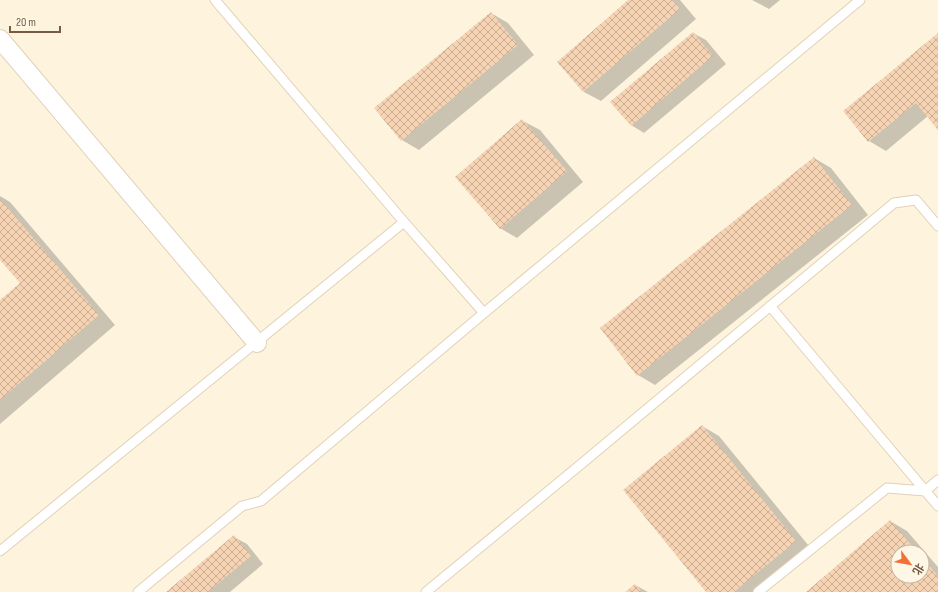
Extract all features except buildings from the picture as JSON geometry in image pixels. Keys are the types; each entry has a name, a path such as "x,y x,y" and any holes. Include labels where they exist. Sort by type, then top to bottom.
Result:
{"street":[{"path":"0,39 256,342"}],"lane":[{"path":"215,0 404,222 484,313"},
{"path":"138,592 242,506 261,501 860,0"},
{"path":"426,592 587,460 894,202 916,200 938,226"},
{"path":"0,551 404,222"},
{"path":"770,306 938,506"},
{"path":"758,592 887,488 925,491 938,480"}]}
